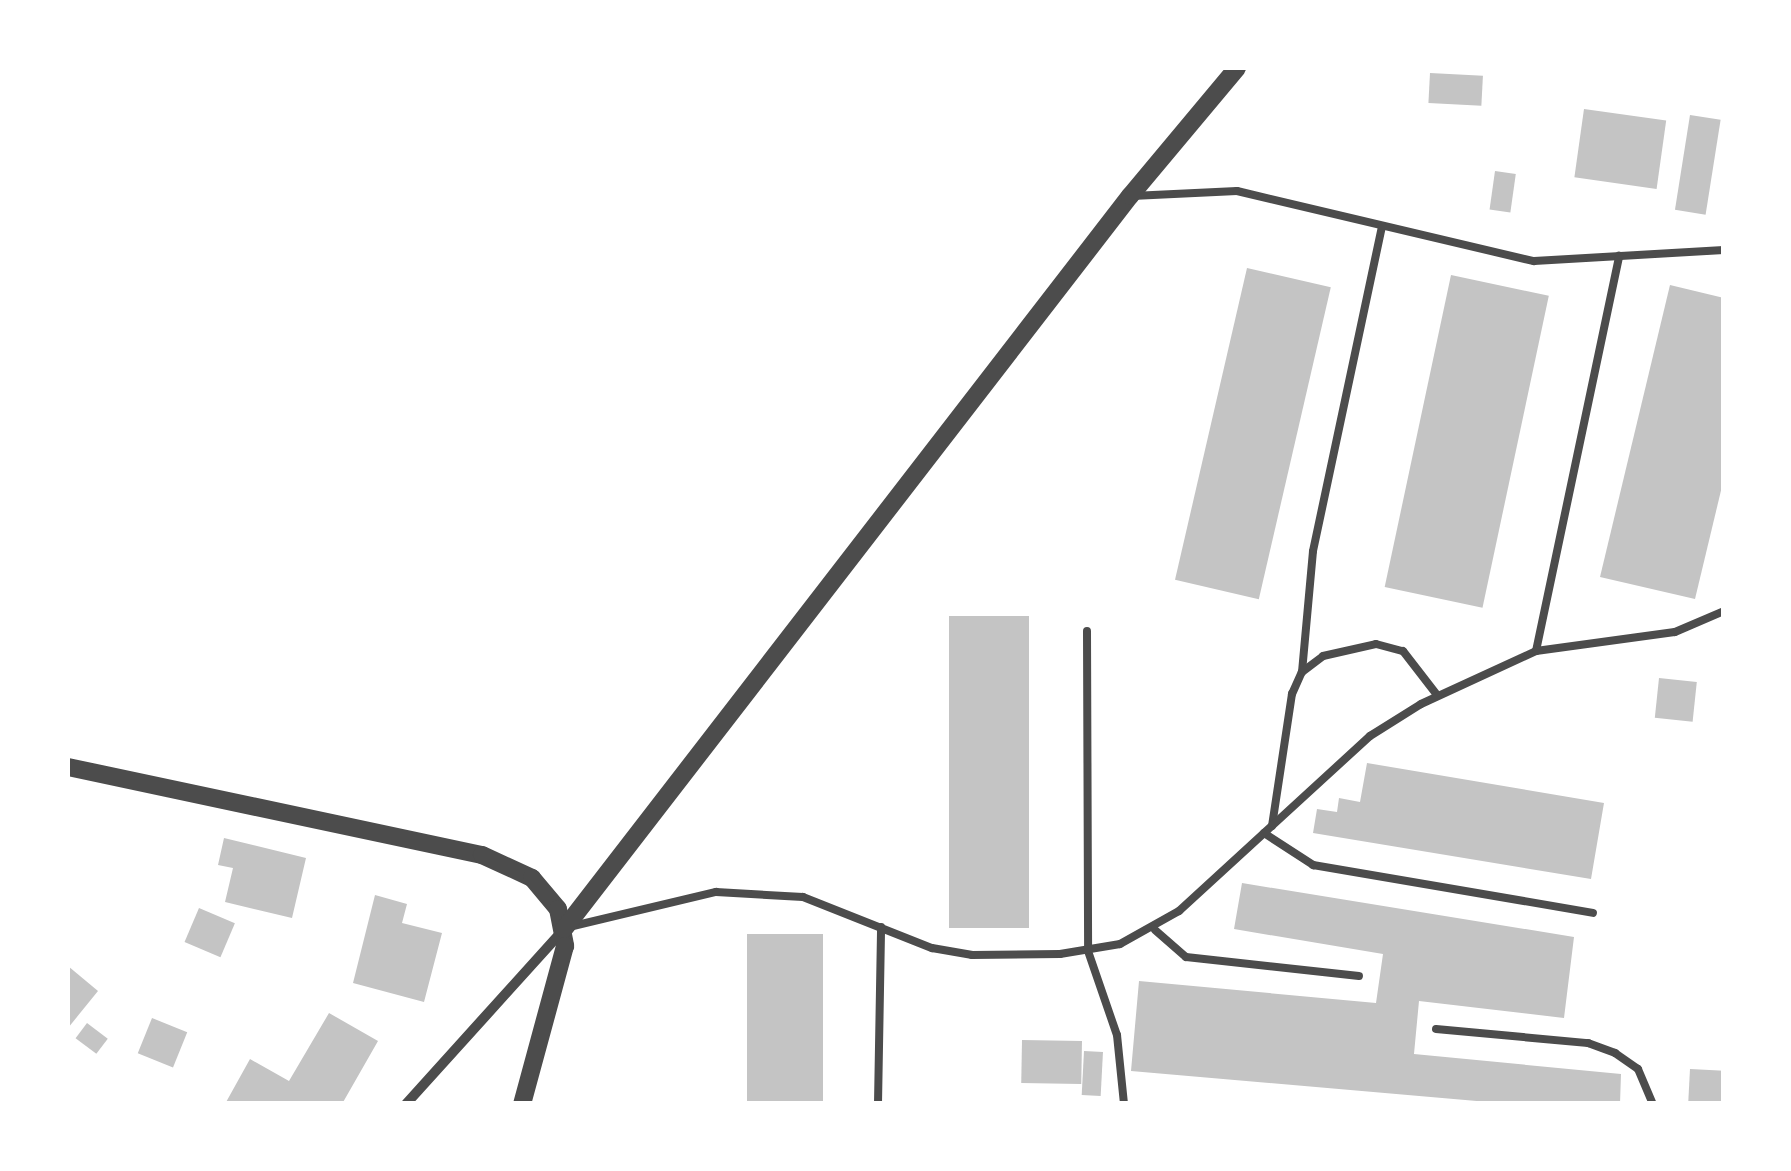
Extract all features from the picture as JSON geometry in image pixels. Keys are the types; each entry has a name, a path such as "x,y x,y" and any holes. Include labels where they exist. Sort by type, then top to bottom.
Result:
{"street":[{"path":"406,1104 564,929 1130,196 1237,68"},
{"path":"68,767 482,856 548,891 564,929 561,970 522,1104"}],"lane":[{"path":"1130,196 1237,191 1534,261 1724,250"},
{"path":"1268,829 1292,694 1302,672 1313,551 1382,226"},
{"path":"1536,651 1619,256"},
{"path":"564,929 660,900 716,892 803,898 881,928 972,955 1088,950 1155,930 1370,736 1437,695 1536,651 1675,632 1724,611"},
{"path":"1087,631 1088,950 1117,1035 1124,1104"},
{"path":"1302,672 1323,656 1376,644 1403,651 1437,695"},
{"path":"1268,829 1290,855 1344,873 1593,914"},
{"path":"878,1104 881,928"},
{"path":"1155,930 1186,957 1358,976"},
{"path":"1436,1029 1588,1044 1616,1052 1638,1069 1653,1104"}],"building":[{"path":"1430,73 1483,76 1481,106 1428,103"},
{"path":"1584,109 1666,121 1657,189 1574,177"},
{"path":"1690,115 1721,120 1706,215 1675,210"},
{"path":"1495,171 1516,174 1510,213 1490,210"},
{"path":"1247,268 1331,287 1259,599 1175,580"},
{"path":"1451,275 1549,296 1482,608 1385,587"},
{"path":"1670,285 1724,298 1724,478 1695,599 1600,577"},
{"path":"949,616 1029,616 1029,928 949,928"},
{"path":"1659,678 1697,682 1693,722 1655,718"},
{"path":"1367,763 1604,803 1591,879 1313,833 1317,809 1337,812 1339,798 1360,802"},
{"path":"224,838 306,858 292,918 225,902 233,868 218,865"},
{"path":"1242,883 1574,937 1564,1018 1419,1001 1414,1054 1621,1074 1620,1104 1511,1104 1131,1071 1139,981 1376,1003 1383,954 1234,929"},
{"path":"375,895 407,904 402,923 442,933 424,1002 353,983"},
{"path":"199,908 235,923 220,957 185,942"},
{"path":"747,934 823,934 823,1104 747,1104"},
{"path":"68,966 98,991 68,1028"},
{"path":"329,1013 378,1041 342,1104 225,1104 250,1059 289,1081"},
{"path":"152,1018 187,1032 173,1067 138,1053"},
{"path":"87,1023 108,1039 96,1054 76,1038"},
{"path":"1022,1040 1082,1041 1081,1084 1021,1083"},
{"path":"1084,1051 1103,1052 1101,1096 1082,1095"},
{"path":"1690,1069 1724,1071 1722,1104 1688,1104"}]}
